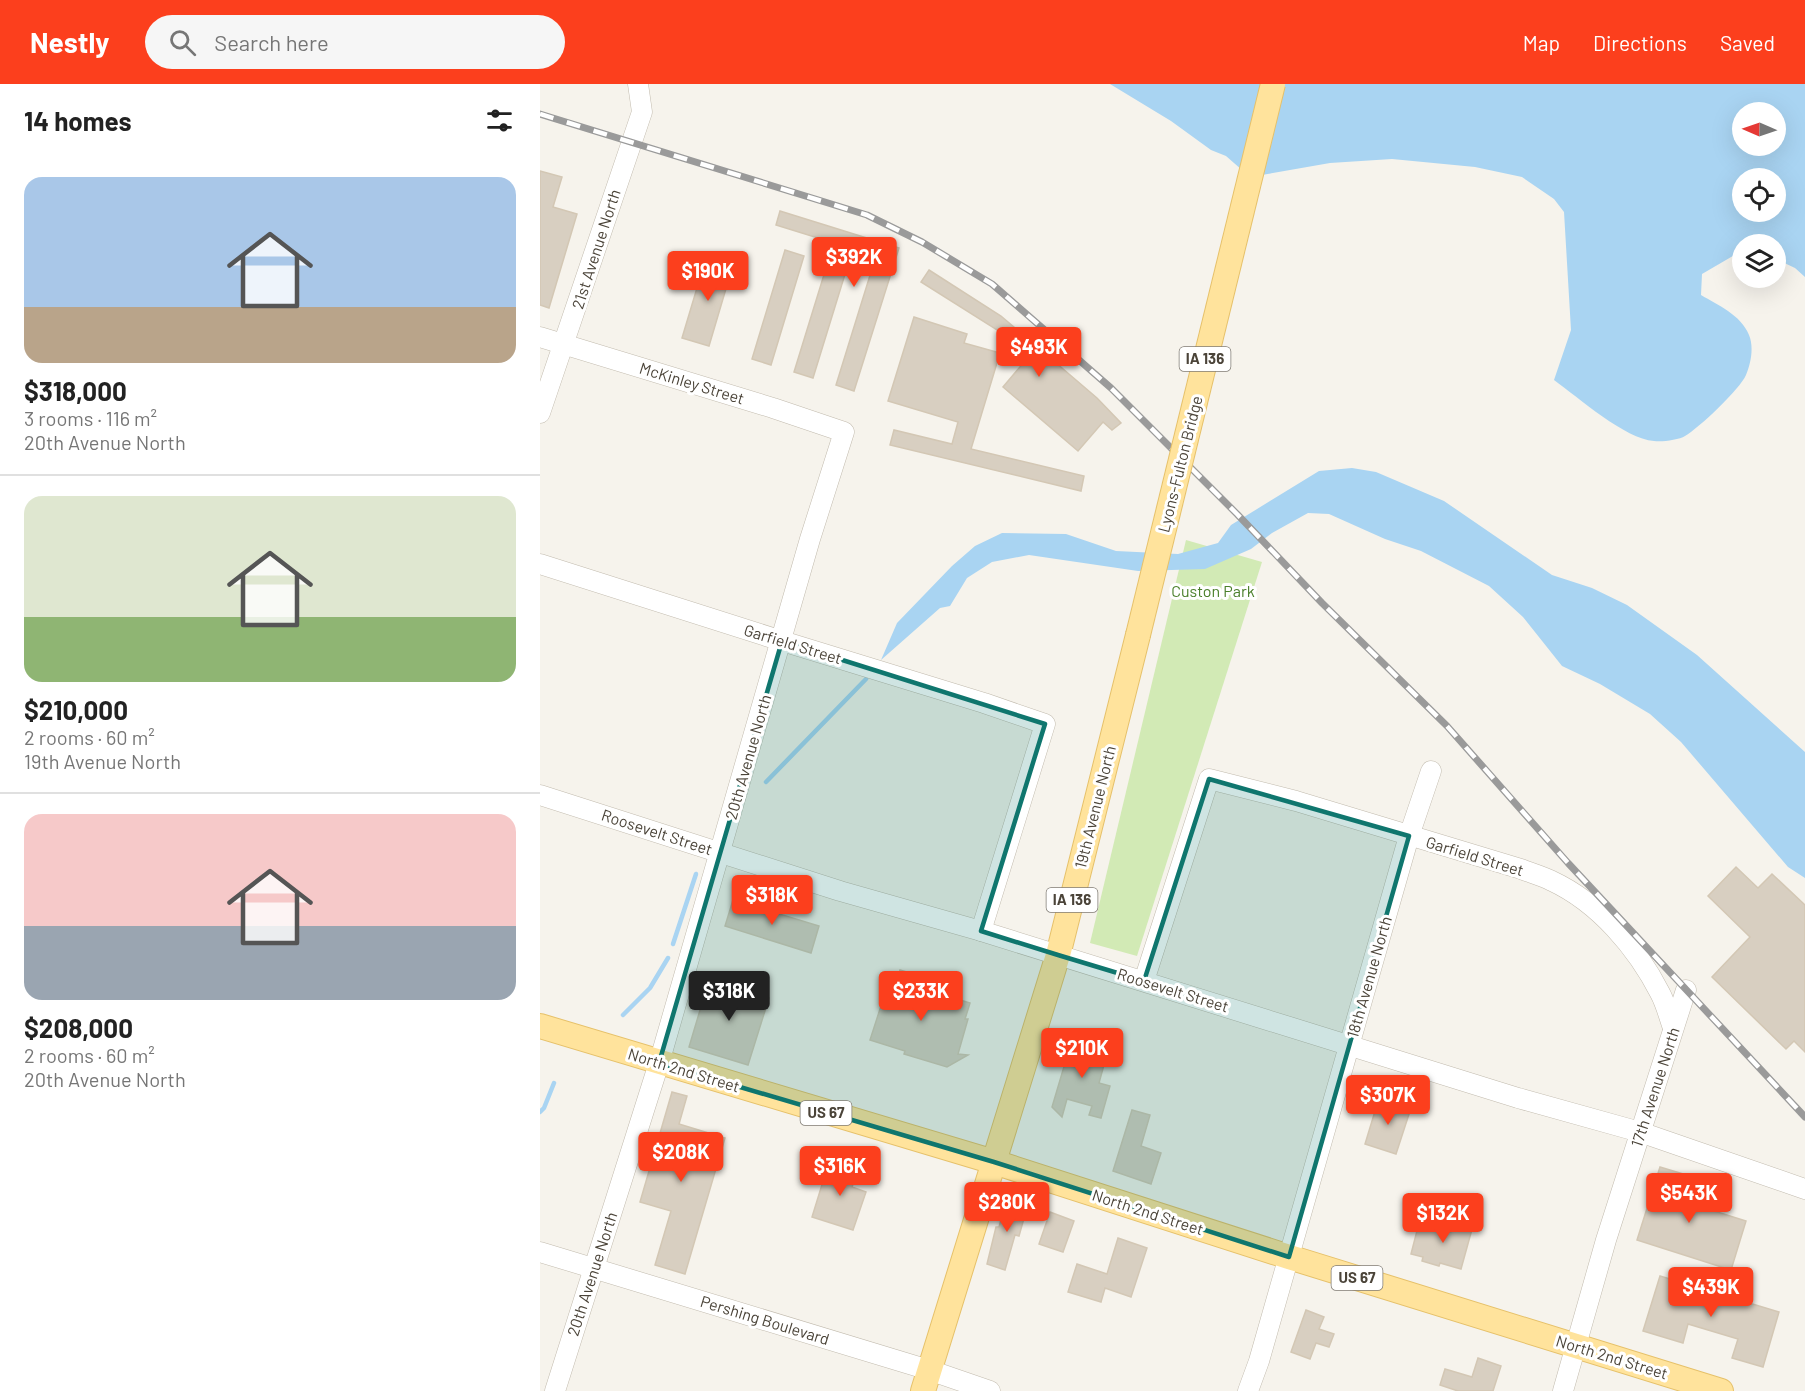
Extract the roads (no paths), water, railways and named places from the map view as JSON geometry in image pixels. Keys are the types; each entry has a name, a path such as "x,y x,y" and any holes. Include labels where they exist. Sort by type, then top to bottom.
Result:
{"main road":[{"name":"Lyons-Fulton Bridge","path":"1138,635 1273,84"},
{"name":"19th Avenue North","path":"926,1381 1058,955 1138,635"},
{"name":"North 2nd Street","path":"540,1026 994,1162 1288,1257 1721,1391"}],"street":[{"name":"21st Avenue North","path":"540,413 642,112 638,84"},
{"name":"McKinley Street","path":"540,337 844,432"},
{"name":"20th Avenue North","path":"555,1391 659,1063 810,539 844,432"},
{"name":"Garfield Street","path":"540,564 1045,724 981,931"},
{"name":"18th Avenue North","path":"1248,1391 1409,836 1431,771"},
{"name":"Garfield Street","path":"1144,981 1209,779 1296,801 1521,869 1553,881 1583,899 1616,929 1643,963 1661,995 1673,1028"},
{"name":"Roosevelt Street","path":"540,795 840,891 981,931 1518,1098 1640,1132 1805,1189"},
{"name":"17th Avenue North","path":"1563,1391 1606,1240 1686,990"},
{"name":"Pershing Boulevard","path":"540,1252 594,1268 926,1381 990,1391"}],"water":[{"path":"1110,84 1805,84 1805,277 1786,264 1786,234 1732,234 1732,256 1702,274 1701,295 1735,316 1749,335 1752,350 1746,375 1718,408 1685,436 1675,440 1661,441 1642,439 1616,426 1554,380 1571,330 1564,212 1554,199 1522,177 1475,167 1392,159 1330,163 1250,177 1226,156 1211,150 1171,121"},
{"path":"1352,468 1376,472 1444,501 1552,575 1592,588 1627,605 1697,655 1805,752 1805,878 1788,867 1681,742 1650,714 1600,684 1562,666 1523,617 1489,586 1421,551 1385,539 1329,514 1308,513 1272,533 1251,549 1205,569 1138,571 1029,555 992,562 967,578 950,606 940,608 881,660 897,623 952,566 975,546 1002,533 1066,534 1116,551 1178,554 1218,543 1231,525 1319,471"}],"waterway":[{"path":"766,782 866,679"},
{"path":"673,944 696,874"},
{"path":"623,1015 650,988 668,958"},
{"path":"540,1112 544,1108 554,1083"}],"railway":[{"path":"540,114 867,215 922,242 992,284 1111,388 1322,603 1447,726 1568,863 1805,1117"}],"park label":[{"name":"Custon Park","path":"1213,591"}]}
